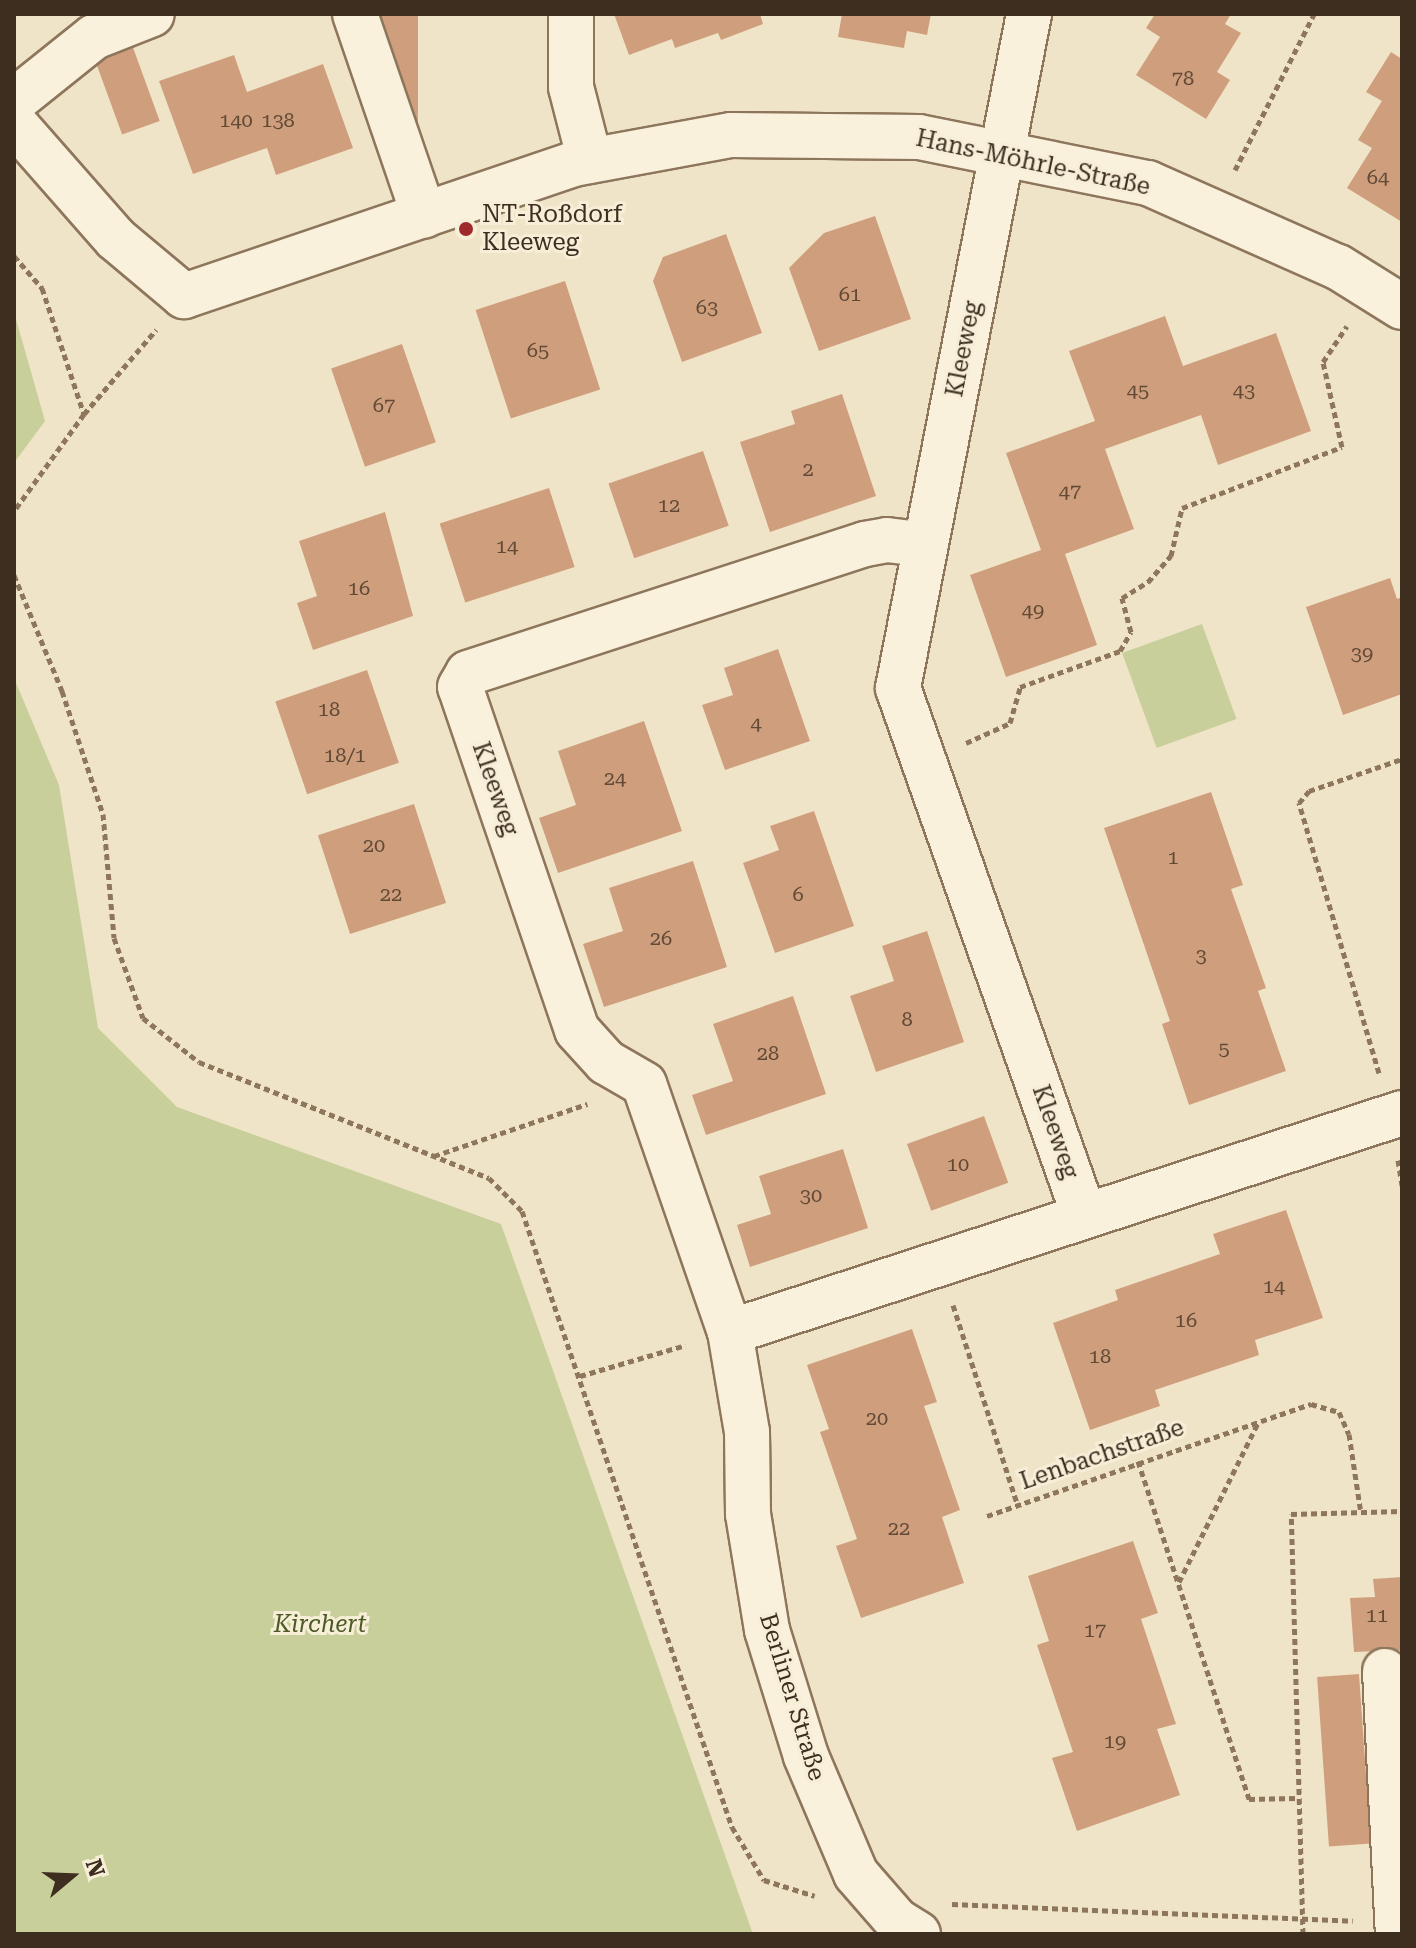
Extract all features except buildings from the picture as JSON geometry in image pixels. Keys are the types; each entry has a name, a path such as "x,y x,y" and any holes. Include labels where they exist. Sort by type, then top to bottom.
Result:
{"street":[{"path":"14,101 86,43 152,14"},
{"path":"355,14 424,215"},
{"path":"571,14 571,87 590,161"},
{"name":"Kleeweg","path":"1029,14 898,688 1084,1215"},
{"path":"14,123 116,239 184,296"},
{"name":"Hans-Möhrle-Straße","path":"184,296 590,161 731,135 919,137 1148,183 1338,267 1402,307"},
{"name":"Kleeweg","path":"644,1084 606,1062 577,1030 461,679 865,544 926,545"},
{"path":"644,1084 730,1332 1397,1114"},
{"name":"Berliner Straße","path":"730,1332 747,1432 748,1514 767,1630 806,1756 856,1874 907,1927"},
{"path":"1385,1671 1398,1928"}],"path":[{"path":"1214,213 1314,14"},
{"path":"14,256 42,288 84,414"},
{"path":"14,511 84,414 184,296"},
{"path":"924,758 1010,723 1020,687 1120,651 1131,632 1122,598 1148,582 1171,556 1182,508 1342,447 1323,362"},
{"path":"14,575 62,691 103,814 114,938 143,1018 199,1062 489,1178 522,1211 732,1827 764,1880 823,1898"},
{"path":"1402,759 1309,791 1299,803 1397,1114 1402,1186"},
{"path":"433,1156 644,1084"},
{"name":"Lenbachstraße","path":"940,1263 1018,1506 1138,1461 1311,1404 1339,1412 1349,1434 1361,1513"},
{"path":"580,1376 730,1332"},
{"path":"1179,1583 1258,1423"},
{"path":"1138,1461 1249,1799 1298,1798"},
{"path":"987,1516 1018,1506"},
{"path":"1303,1934 1291,1514 1402,1511"},
{"path":"907,1927 958,1903 1302,1919 1398,1928"}],"green space":[{"path":"14,312 45,421 14,463"},
{"path":"1202,624 1237,719 1157,748 1122,653"},
{"name":"Kirchert","path":"14,678 59,785 98,1028 177,1107 501,1224 753,1934 14,1934"}],"place":[{"name":"NT-Roßdorf Kleeweg","path":"466,229"}]}
